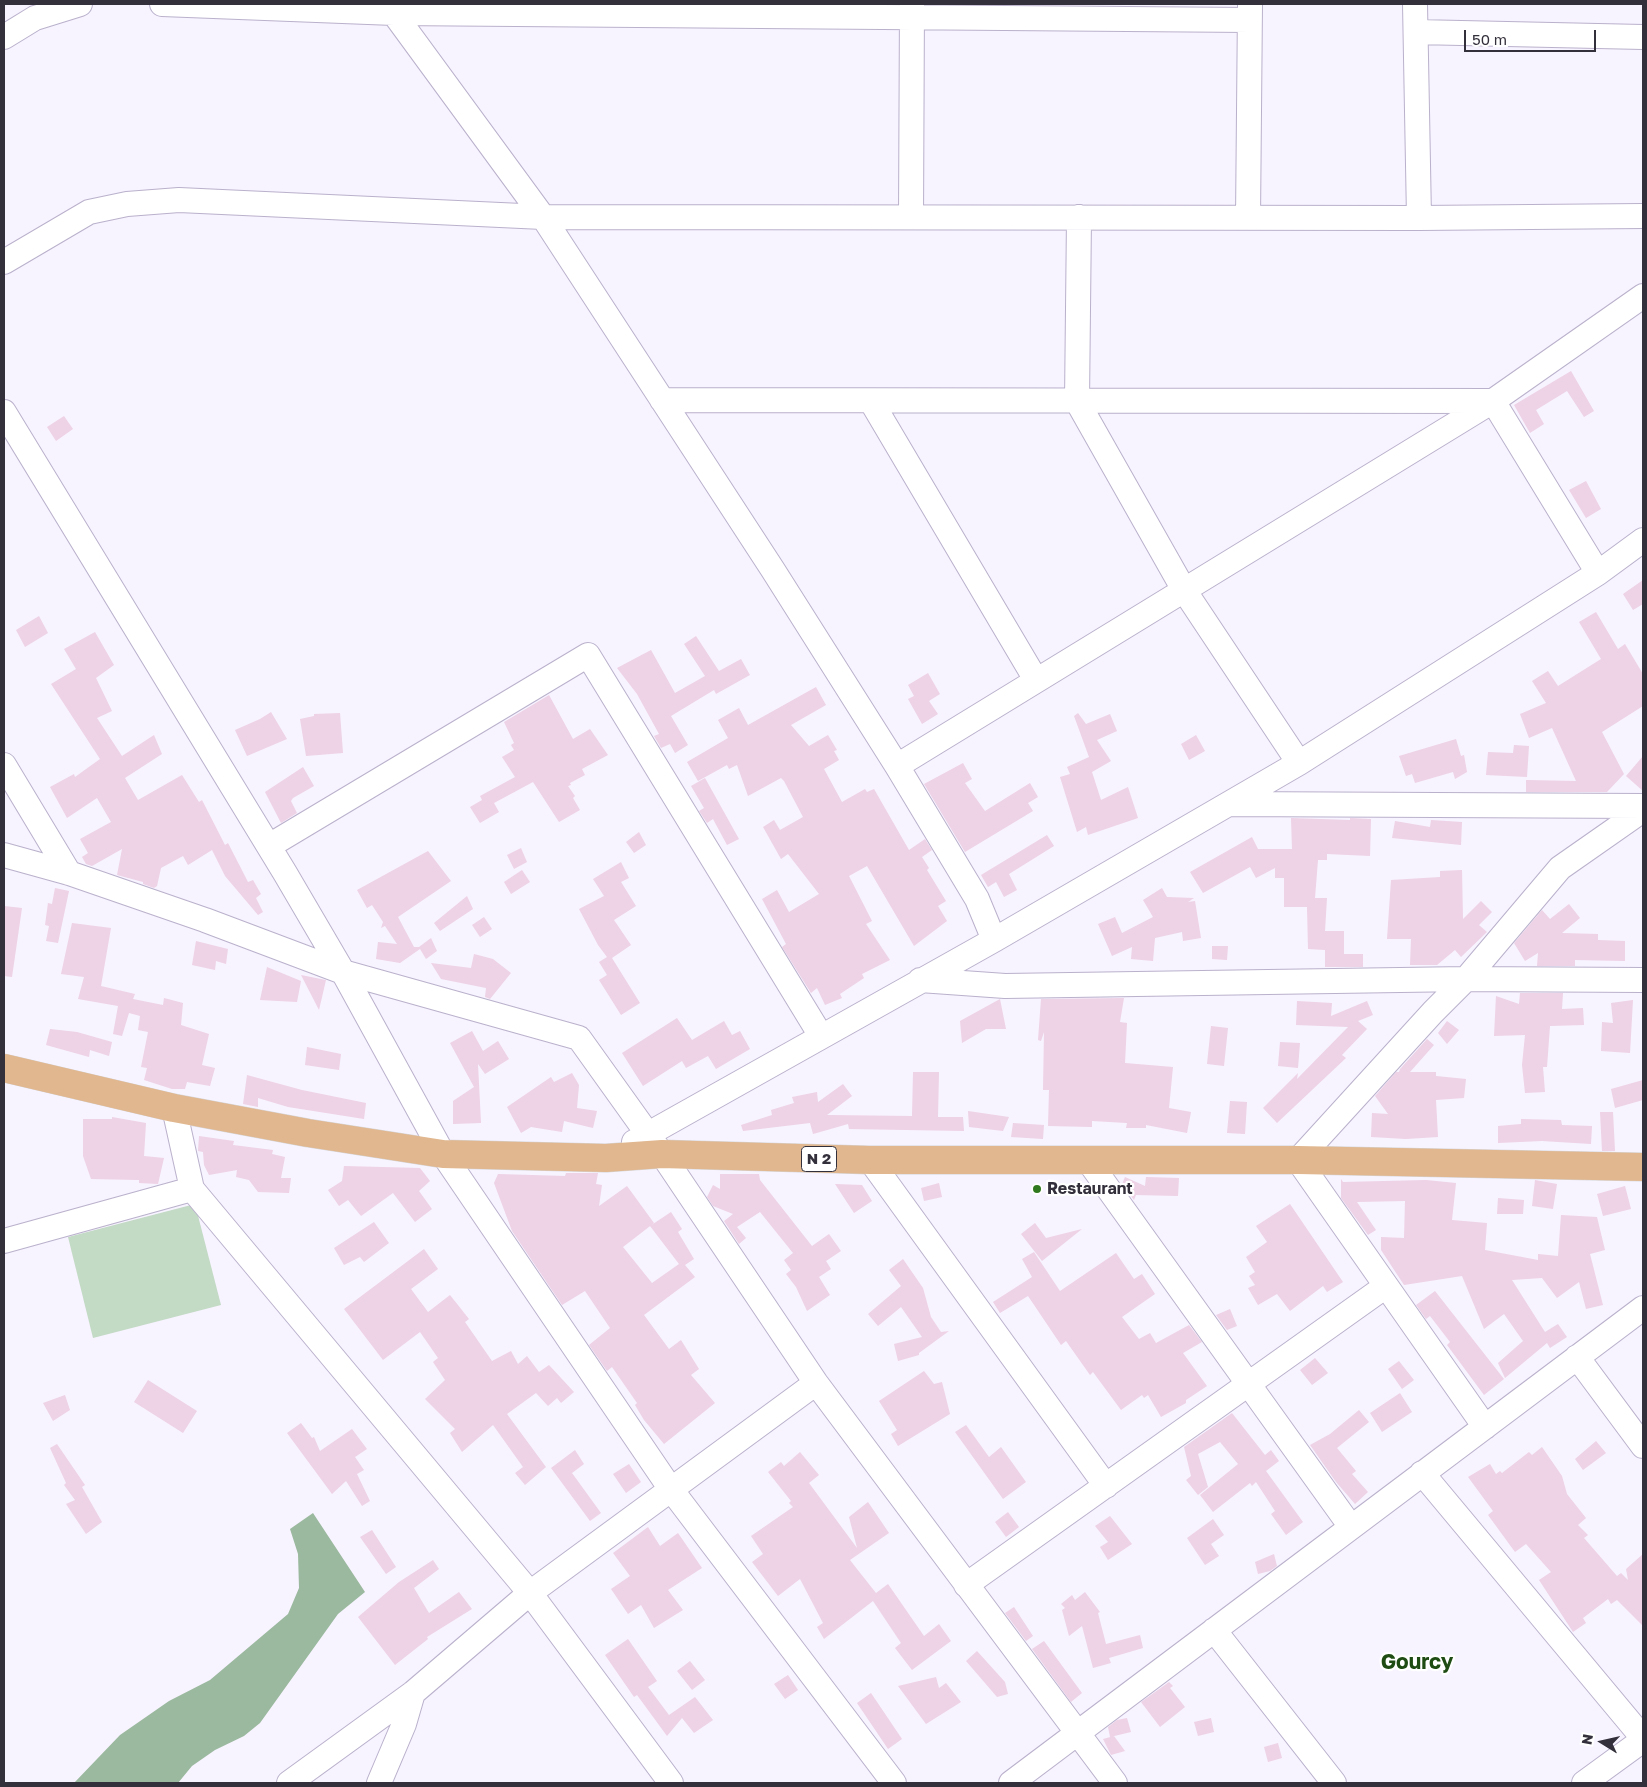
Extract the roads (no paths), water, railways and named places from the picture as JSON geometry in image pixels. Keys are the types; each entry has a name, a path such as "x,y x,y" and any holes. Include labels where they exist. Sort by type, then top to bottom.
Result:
{"main road":[{"name":"N 2","path":"4,1068 174,1108 308,1134 443,1154 606,1158 654,1145 870,1160 1298,1160 1643,1167"}],"street":[{"path":"4,37 35,18 80,4"},
{"path":"162,4 390,8 1250,12 1248,218"},
{"path":"1416,4 1419,218"},
{"path":"390,8 543,218 662,400 897,766 977,899 994,940"},
{"path":"911,217 912,11"},
{"path":"1416,32 1643,37"},
{"path":"4,262 89,212 127,204 179,200 543,218 1419,218 1643,216"},
{"path":"1079,217 1077,401 1184,590 1299,762"},
{"path":"897,766 1493,401 1643,296"},
{"path":"662,400 1493,401"},
{"path":"871,400 1036,680"},
{"path":"1493,401 1598,573"},
{"path":"4,412 269,846 343,972 443,1154 670,1488 894,1783"},
{"path":"654,1145 822,1036 994,940 1299,762 1598,573 1643,540"},
{"path":"269,846 588,655 822,1036"},
{"path":"4,765 69,873"},
{"path":"1228,804 1643,806"},
{"path":"1485,1426 1298,1160 1433,1012 1466,979 1560,868 1643,810"},
{"path":"4,855 69,873 205,920 343,972 579,1038 816,1383 1115,1783"},
{"path":"920,980 1005,986 1466,979 1643,980"},
{"path":"174,1108 192,1189 530,1593 671,1783"},
{"path":"1088,1159 1351,1527"},
{"path":"870,1160 1106,1486"},
{"path":"4,1241 192,1189"},
{"path":"966,1585 1386,1286"},
{"path":"1012,1783 1643,1308"},
{"path":"1577,1358 1643,1446"},
{"path":"289,1783 413,1693 530,1593 670,1488 816,1383"},
{"path":"1422,1473 1643,1739 1584,1783"},
{"path":"1214,1630 1334,1783"},
{"path":"379,1783 404,1724 413,1693"}],"place":[{"name":"Restaurant","path":"1037,1189"}],"district":[{"name":"Gourcy","path":"1417,1662"}]}
